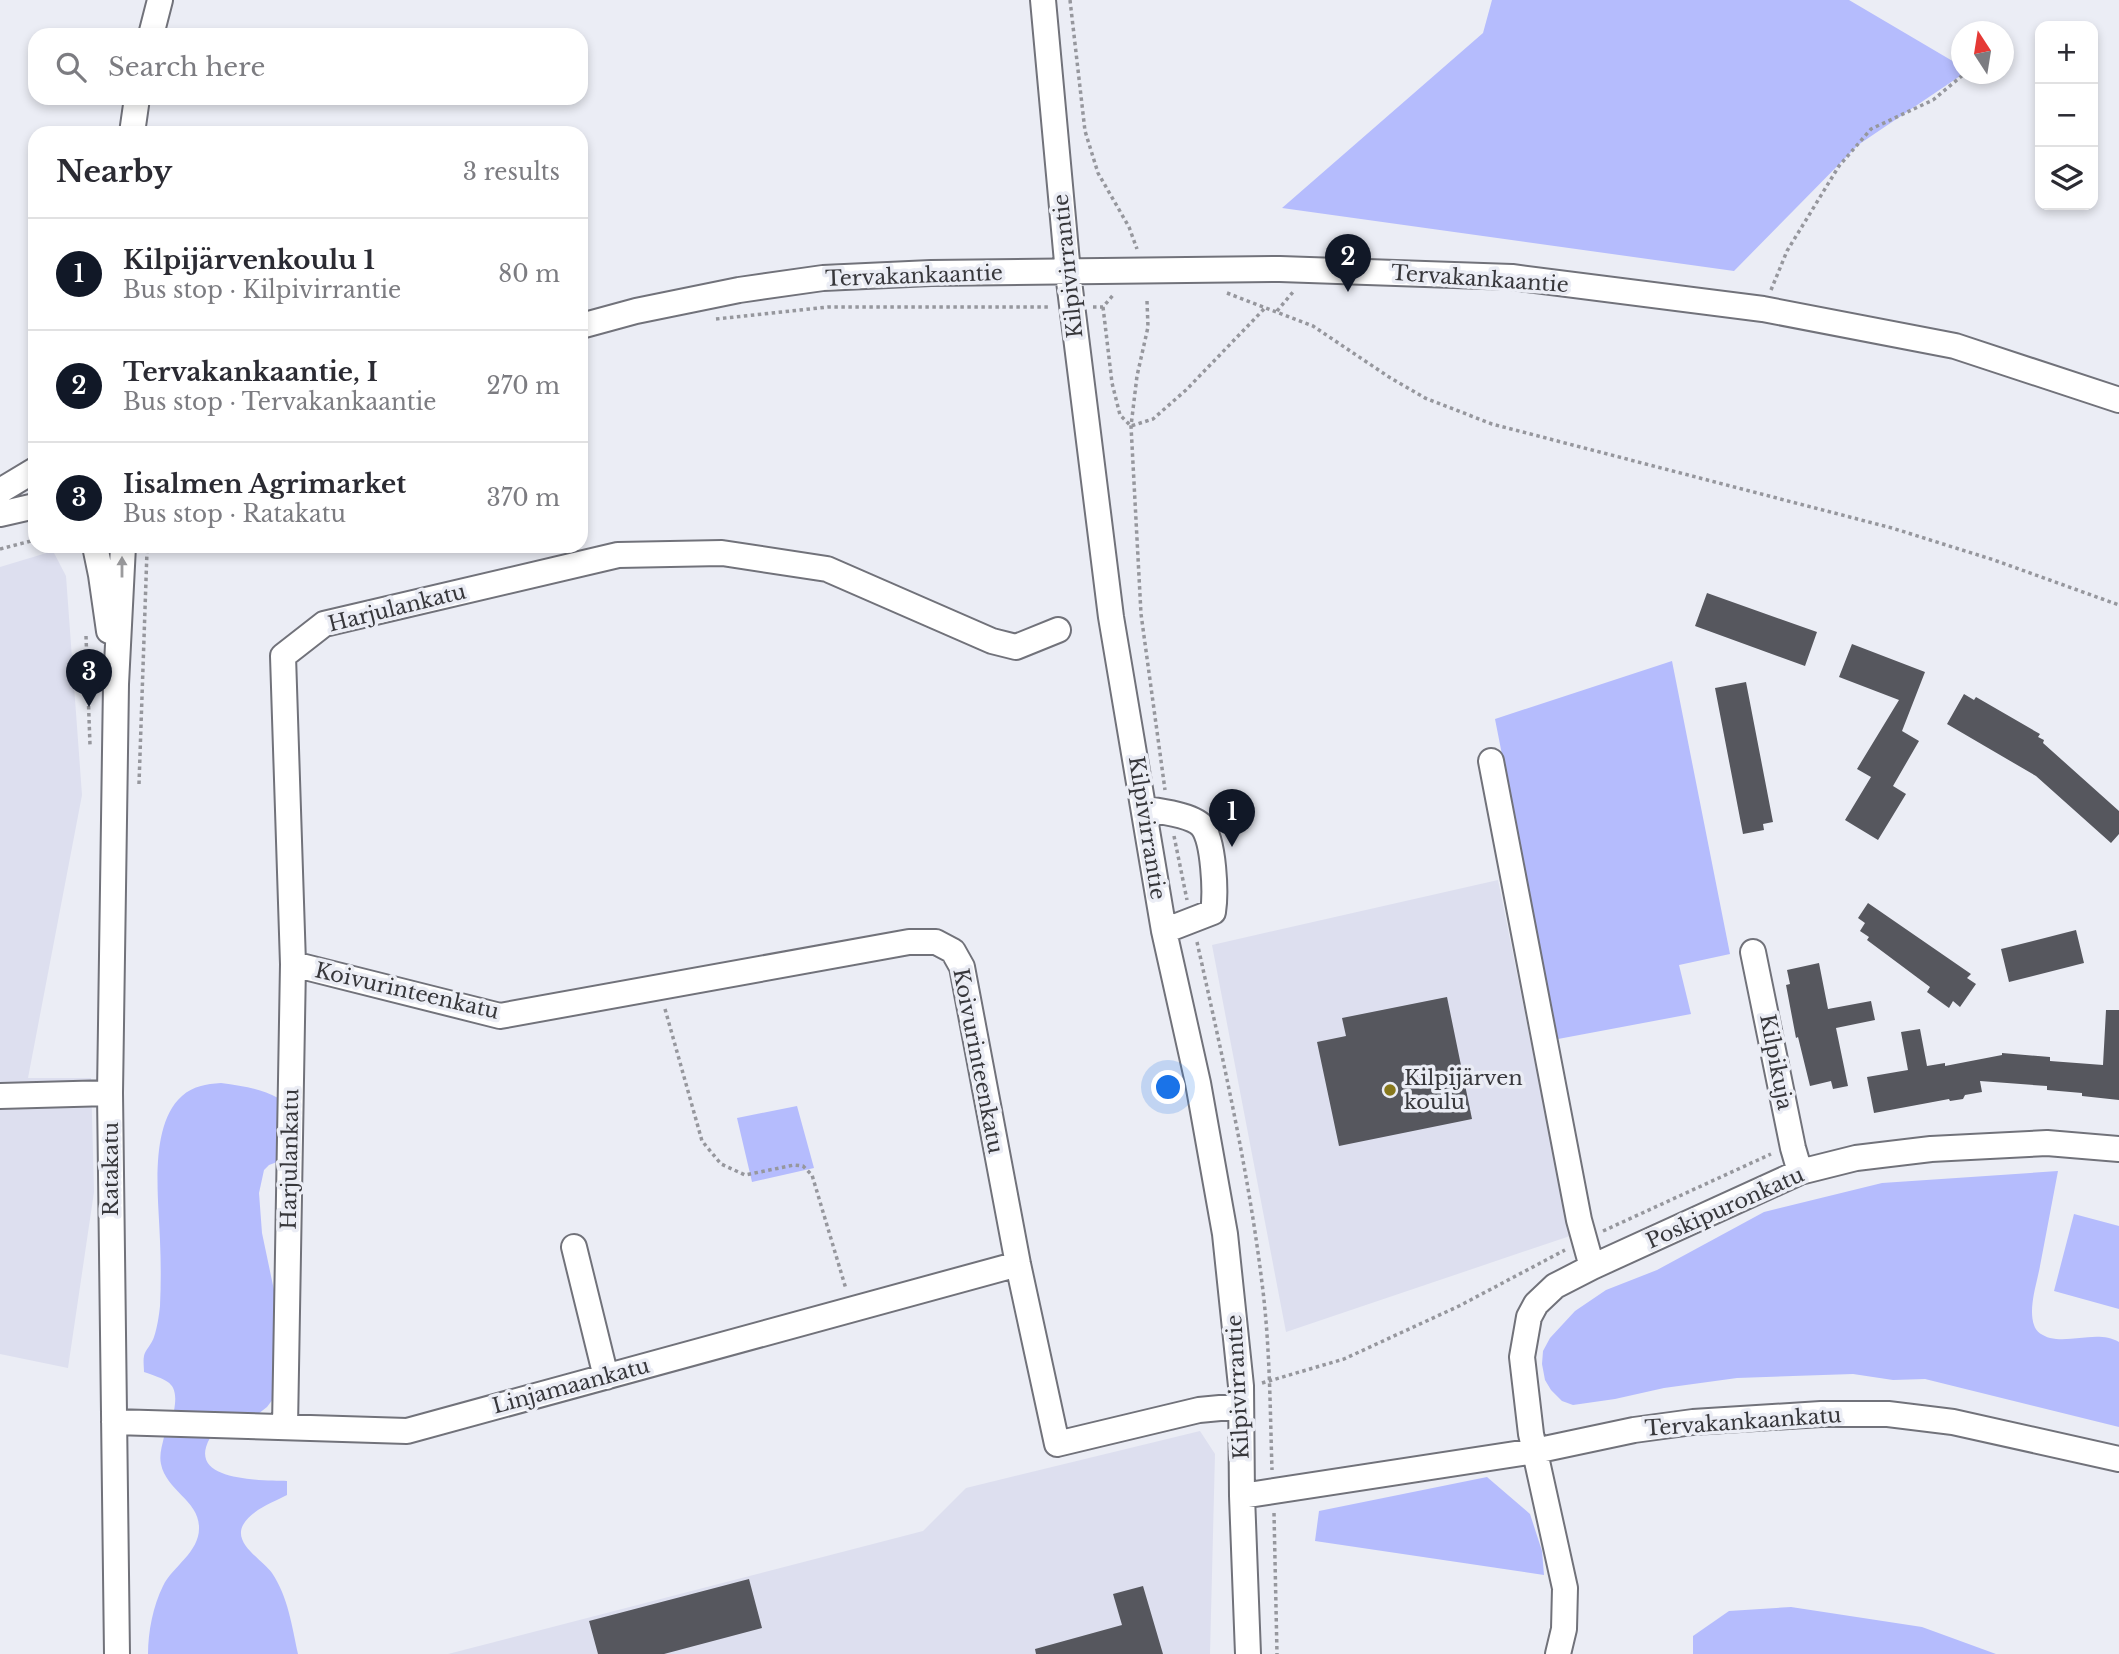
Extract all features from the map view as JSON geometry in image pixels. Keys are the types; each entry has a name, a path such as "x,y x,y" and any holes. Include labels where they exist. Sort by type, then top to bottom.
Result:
{"street":[{"path":"153,28 160,0"},
{"name":"Kilpivirrantie","path":"1044,0 1068,273 1111,617 1164,931 1198,1083 1225,1234 1241,1396 1248,1654"},
{"path":"133,126 136,105"},
{"name":"Tervakankaantie","path":"588,324 636,311 738,290 822,278 930,273 1280,270 1512,277 1763,309 1955,346 2119,400"},
{"path":"0,491 28,474"},
{"path":"0,514 28,508"},
{"name":"Ratakatu","path":"96,553 116,684"},
{"name":"Ratakatu","path":"117,1654 110,1093 116,684 123,553"},
{"name":"Harjulankatu","path":"285,1427 293,964 283,656 324,624 618,555 722,553 827,569 992,641 1016,648 1058,630"},
{"path":"1491,761 1584,1240 1592,1267"},
{"path":"1144,809 1195,821 1202,826 1209,840 1216,893 1213,912 1164,931"},
{"name":"Koivurinteenkatu","path":"293,964 500,1016 909,942 936,942 953,951 962,967 1018,1264 1057,1444 1199,1410 1241,1396"},
{"name":"Kilpikuja","path":"1754,951 1797,1160"},
{"path":"0,1096 110,1093"},
{"name":"Poskipuronkatu","path":"1558,1654 1564,1629 1565,1588 1535,1451 1522,1357 1529,1317 1536,1304 1555,1286 1797,1160 2047,1143 2119,1149"},
{"path":"574,1247 606,1377"},
{"name":"Linjamaankatu","path":"114,1422 407,1431 1018,1264"},
{"name":"Tervakankaankatu","path":"1242,1496 1535,1451 1634,1430 1693,1422 1822,1414 1888,1414 1954,1422 2119,1459"}],"path":[{"path":"1070,0 1085,131 1098,173 1129,227 1138,251"},
{"path":"1763,309 1787,251 1839,166 1871,130 1933,100 1952,84"},
{"path":"1217,291 1313,326 1425,398 1492,424 1892,528 1994,560 2119,605"},
{"path":"1116,292 1103,307 1112,383 1120,415 1130,426 1153,419 1170,405 1266,307"},
{"path":"711,320 828,307 1103,307"},
{"path":"0,549 28,542"},
{"path":"139,785 148,553"},
{"path":"85,627 90,745"},
{"path":"659,987 702,1141 721,1164 745,1175 794,1165 803,1166 812,1175 852,1309"},
{"path":"1241,1396 1290,1374 1344,1359 1459,1306 1584,1240 1770,1154 1797,1160"},
{"path":"1274,1517 1278,1654"}],"shaded area":[{"path":"1492,0 1849,0 1951,60 1951,82 1858,145 1734,271 1282,208 1483,33"},
{"path":"54,553 66,576 82,795 28,1078 91,1078 94,1192 68,1368 0,1354 0,567"},
{"path":"1672,661 1730,954 1679,965 1691,1014 1558,1039 1495,719"},
{"name":"Kilpijärven koulu","path":"1498,880 1570,1236 1286,1332 1212,945"},
{"path":"221,1083 244,1086 278,1098 277,1162 264,1170 259,1193 262,1233 275,1295 273,1399 258,1414 174,1411 175,1394 170,1384 144,1372 144,1356 154,1337 160,1306 158,1165 164,1126 171,1109 182,1096 200,1086"},
{"path":"797,1106 814,1168 752,1182 737,1118"},
{"path":"2058,1171 2032,1318 2036,1330 2050,1338 2103,1337 2119,1342 2119,1427 1925,1379 1893,1380 1853,1374 1737,1378 1573,1405 1562,1401 1545,1380 1543,1351 1550,1338 1575,1311 1606,1290 1657,1270 1764,1212 1882,1183"},
{"path":"2074,1214 2119,1226 2119,1309 2054,1291"},
{"path":"1200,1431 1215,1454 1210,1654 448,1654 923,1531 966,1488"},
{"path":"164,1437 210,1438 205,1452 208,1463 217,1471 245,1479 287,1481 287,1495 251,1515 241,1532 245,1545 272,1573 282,1592 298,1654 148,1654 152,1619 159,1594 167,1579 191,1551 199,1527 194,1510 164,1473 160,1457"},
{"path":"1487,1477 1530,1514 1542,1551 1544,1575 1315,1541 1319,1511"},
{"path":"1791,1607 1922,1627 1996,1654 1693,1654 1693,1636 1729,1611"}],"building":[{"path":"1707,593 1817,632 1805,666 1695,626"},
{"path":"1852,644 1925,672 1902,731 1919,741 1893,786 1906,794 1878,840 1845,820 1871,777 1857,769 1899,700 1839,677"},
{"path":"1746,682 1773,822 1763,824 1764,830 1743,834 1715,688"},
{"path":"1964,694 1974,700 1976,697 2040,734 2038,737 2044,740 2043,743 2119,811 2119,834 2111,843 2036,776 1947,724"},
{"path":"1868,903 1971,974 1967,978 1976,984 1960,1007 1953,1001 1949,1008 1927,992 1930,987 1867,940 1869,937 1860,931 1865,923 1858,918"},
{"path":"2076,930 2084,963 2009,982 2001,949"},
{"path":"1819,963 1828,1009 1871,1001 1875,1020 1836,1028 1848,1086 1833,1089 1831,1081 1810,1086 1798,1037 1796,1038 1786,985 1790,984 1787,970"},
{"path":"1447,997 1472,1119 1339,1146 1317,1042 1346,1036 1342,1018"},
{"path":"2106,1010 2119,1010 2119,1100 2047,1090 2047,1086 1980,1081 1982,1092 1965,1095 1963,1099 1949,1099 1874,1113 1867,1077 1908,1070 1901,1032 1920,1029 1927,1066 1945,1063 1945,1066 2002,1053 2050,1057 2050,1061 2103,1065"},
{"path":"749,1579 762,1628 664,1654 598,1654 589,1621"},
{"path":"1143,1586 1163,1654 1036,1654 1035,1649 1122,1625 1113,1594"}],"place":[{"name":"Tervakankaantie, I","path":"1348,292"},
{"name":"Iisalmen Agrimarket","path":"89,707"},
{"name":"Kilpijärvenkoulu 1","path":"1232,847"},
{"name":"Kilpijärven koulu","path":"1390,1090"}]}
